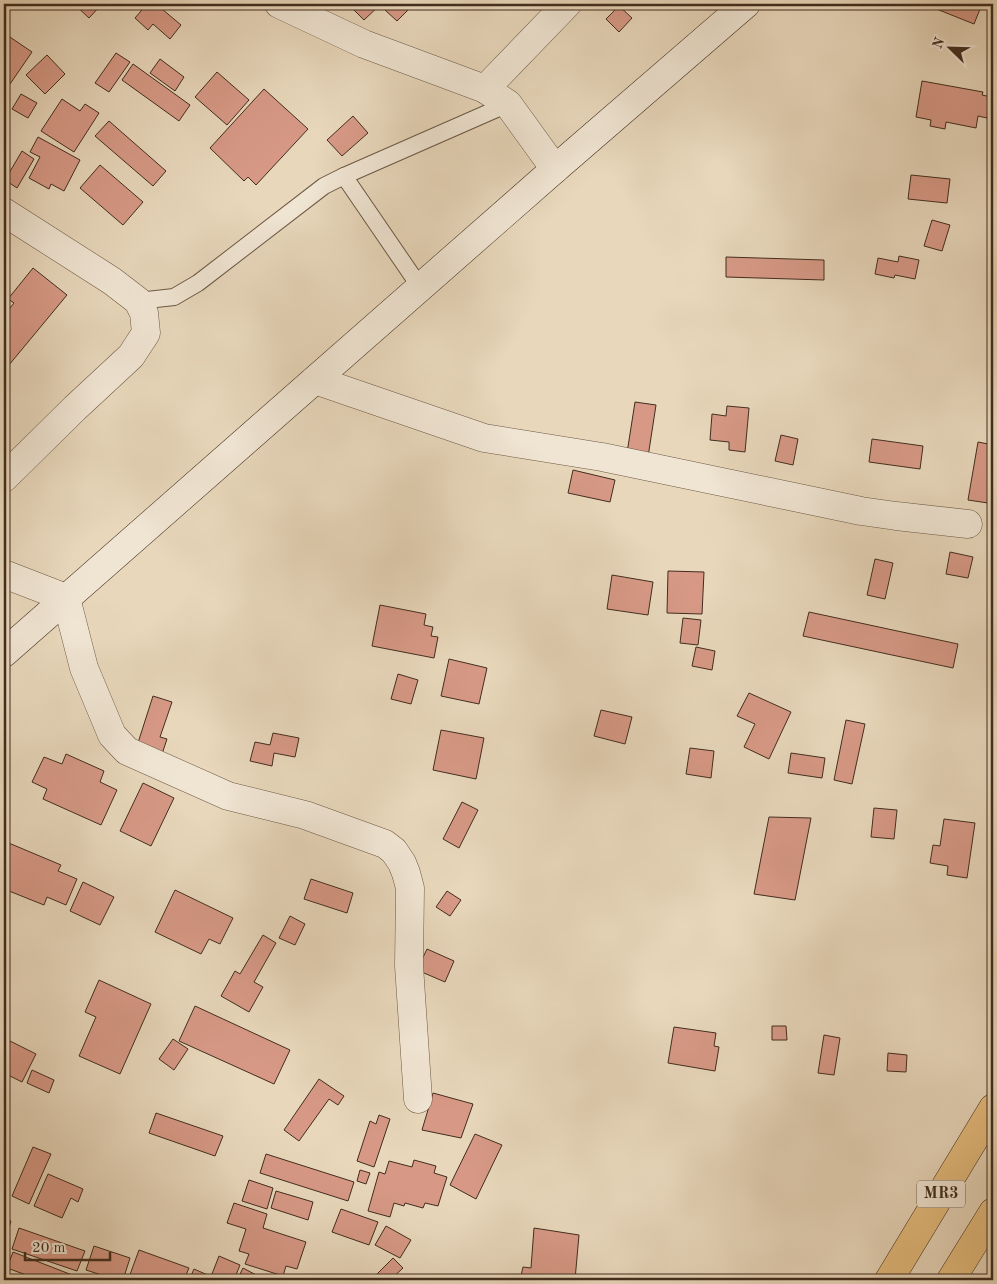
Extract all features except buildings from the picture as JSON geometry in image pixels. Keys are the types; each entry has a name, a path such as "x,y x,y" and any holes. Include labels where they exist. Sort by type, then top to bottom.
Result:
{"highway":[{"name":"MR3","path":"889,1280 993,1108"},
{"path":"951,1280 993,1212"}],"street":[{"path":"279,4 364,44 485,89 508,104 554,169"},
{"path":"485,89 567,4"},
{"path":"4,653 554,169 746,4"},
{"path":"4,212 112,280 138,301 144,313 146,333 131,356 4,478"},
{"path":"315,380 484,438 602,457 861,511 968,524"},
{"path":"4,574 66,598"},
{"path":"66,598 84,668 112,735 127,751 228,796 305,815 385,844 394,851 404,867 410,888 409,966 418,1099"}],"lane":[{"path":"138,301 174,297 198,283 324,186 508,104"},
{"path":"344,176 420,287"}]}
